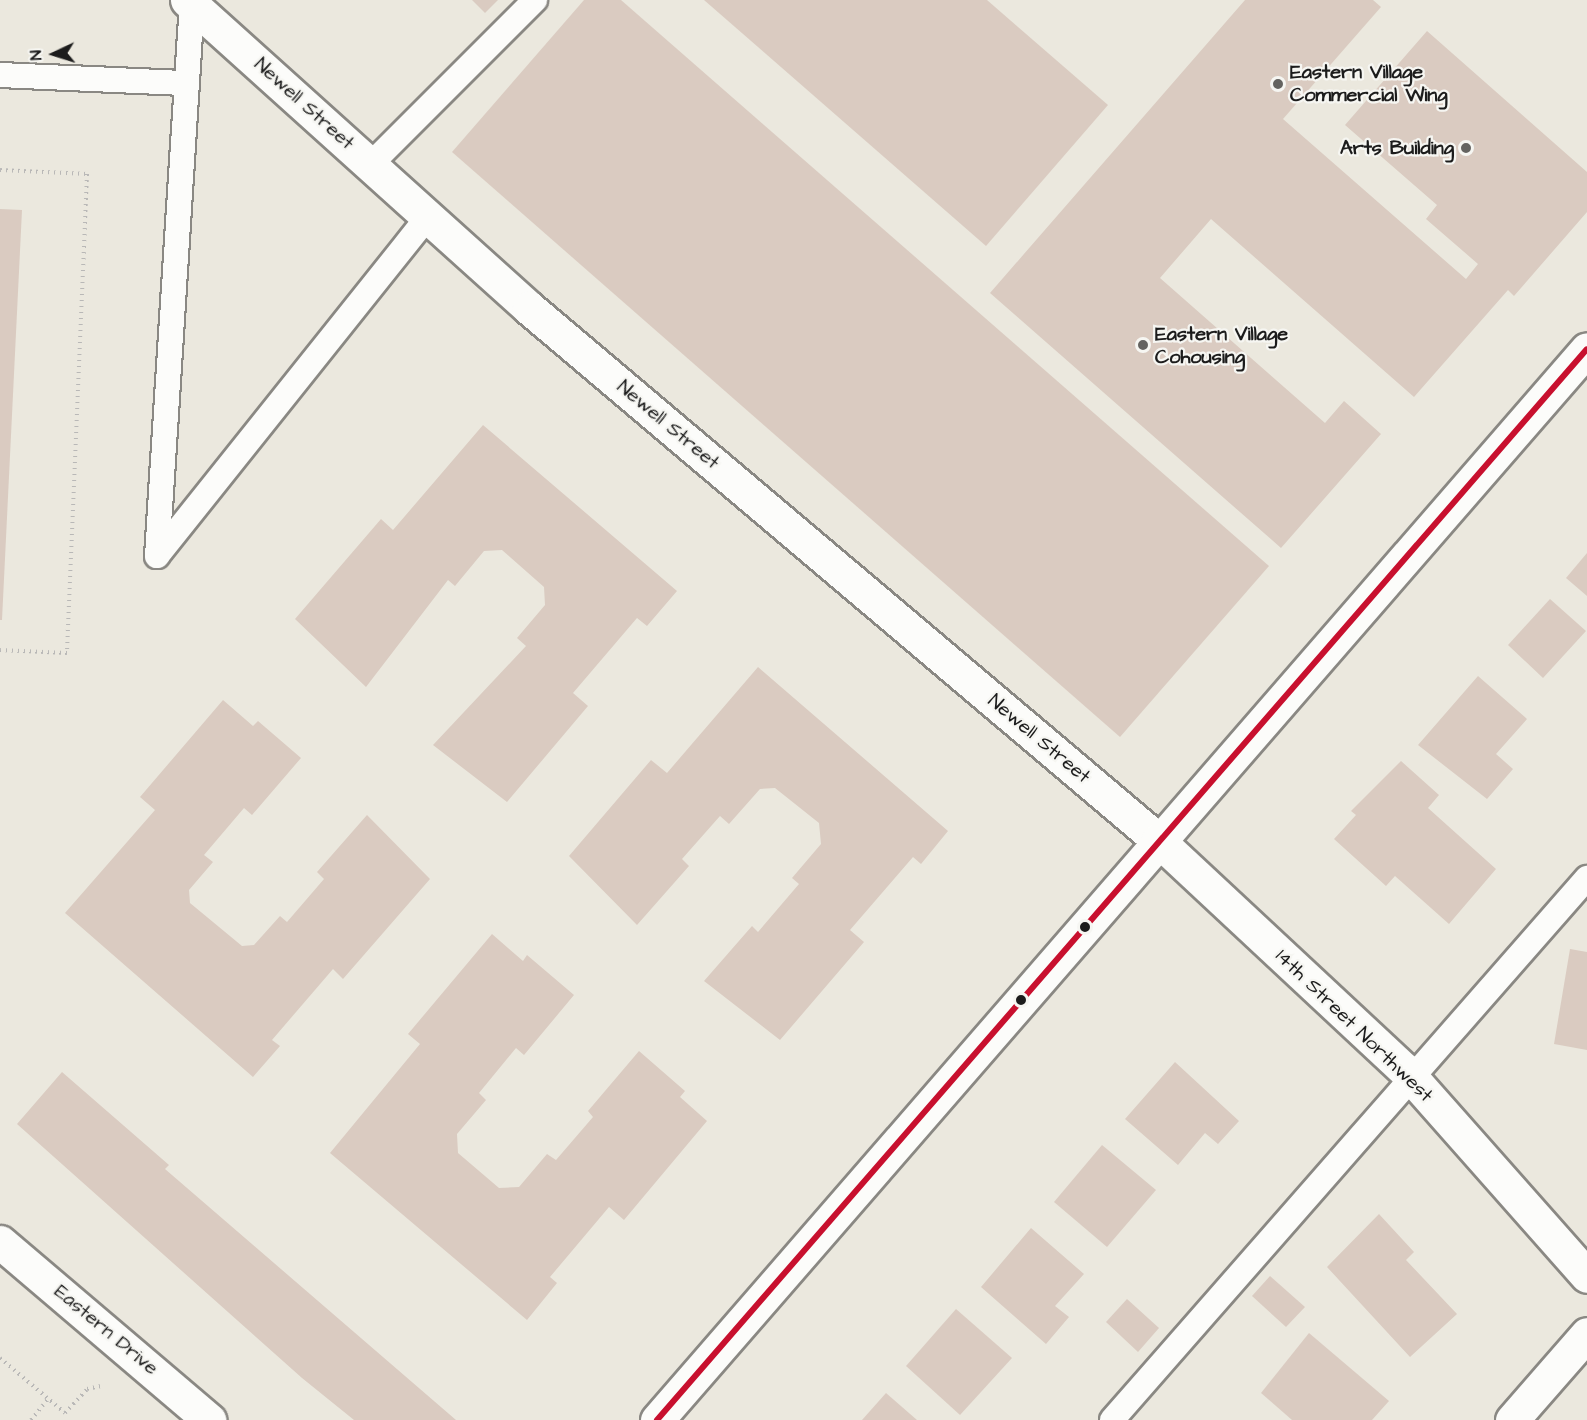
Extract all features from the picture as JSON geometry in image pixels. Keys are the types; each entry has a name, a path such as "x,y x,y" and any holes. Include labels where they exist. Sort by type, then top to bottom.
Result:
{"street":[{"name":"Newell Street","path":"190,1 428,216 1158,840"},
{"path":"657,1420 1158,840 1587,349"},
{"name":"14th Street Northwest","path":"1158,840 1414,1080 1587,1276"},
{"name":"Eastern Drive","path":"0,1242 209,1420"},
{"path":"1512,1420 1587,1334"}],"lane":[{"path":"371,164 535,0"},
{"path":"190,1 158,556 428,216"},
{"path":"0,75 186,83"},
{"path":"1112,1420 1414,1080 1587,878"}],"path":[{"path":"0,170 87,174 68,653 0,650"},
{"path":"0,1358 65,1413 87,1389 99,1385 107,1392"},
{"path":"31,1420 47,1400"}],"building":[{"path":"472,0 498,0 485,13"},
{"path":"584,0 621,0 1269,566 1120,737 452,152"},
{"path":"704,0 987,0 1108,105 986,246"},
{"name":"Eastern Village Cohousing","path":"1245,0 1373,0 1381,7 1283,119 1466,279 1478,264 1426,219 1437,205 1345,125 1427,31 1587,172 1587,212 1514,296 1508,290 1414,397 1211,219 1160,278 1325,423 1344,401 1381,434 1281,548 990,293"},
{"path":"0,209 22,210 2,620 0,620"},
{"path":"483,425 677,591 647,626 637,618 573,693 588,706 507,802 433,745 526,646 517,638 545,605 544,587 502,550 484,551 455,586 448,580 366,687 295,619 381,519 393,530"},
{"path":"1587,553 1587,596 1566,578"},
{"path":"1550,599 1586,631 1543,678 1508,645"},
{"path":"758,667 948,831 921,864 913,857 850,930 864,942 780,1040 704,981 752,926 758,932 799,884 792,878 821,844 819,823 775,788 760,789 729,824 720,816 682,859 689,866 637,925 569,856 651,760 667,773"},
{"path":"1478,676 1527,719 1496,754 1513,769 1487,799 1418,745"},
{"path":"223,700 253,726 258,721 301,758 252,815 244,808 204,855 213,862 189,890 190,903 242,946 254,945 280,916 287,922 324,879 317,872 367,815 430,879 343,979 333,969 272,1040 280,1046 253,1077 65,913 155,810 140,797"},
{"path":"1401,761 1439,795 1428,808 1496,869 1449,924 1395,876 1386,886 1334,839 1356,815 1351,811"},
{"path":"492,934 523,961 527,955 574,995 524,1055 516,1048 479,1093 486,1100 457,1134 458,1153 499,1188 519,1187 547,1154 556,1160 593,1117 588,1111 639,1051 685,1091 680,1097 707,1121 624,1220 609,1207 550,1277 557,1283 527,1320 330,1153 420,1044 408,1034"},
{"path":"1570,949 1587,952 1587,1050 1554,1044"},
{"path":"1175,1062 1239,1121 1218,1144 1205,1133 1178,1165 1125,1119"},
{"path":"62,1072 169,1165 165,1169 456,1420 354,1420 302,1378 17,1124"},
{"path":"1102,1145 1156,1190 1107,1247 1054,1202"},
{"path":"1379,1214 1414,1252 1406,1260 1457,1314 1410,1357 1327,1267"},
{"path":"1031,1228 1084,1274 1055,1306 1069,1317 1046,1344 981,1287"},
{"path":"1270,1276 1305,1307 1286,1327 1252,1296"},
{"path":"1127,1299 1159,1328 1138,1352 1106,1322"},
{"path":"956,1309 1012,1358 960,1415 906,1366"},
{"path":"1309,1333 1389,1401 1372,1420 1292,1420 1261,1393"},
{"path":"886,1393 917,1420 862,1420"}],"transit line":[{"path":"657,1420 1587,349"}],"place":[{"name":"Eastern Village Commercial Wing","path":"1278,84"},
{"name":"Arts Building","path":"1466,148"},
{"name":"Eastern Village Cohousing","path":"1143,345"}]}
